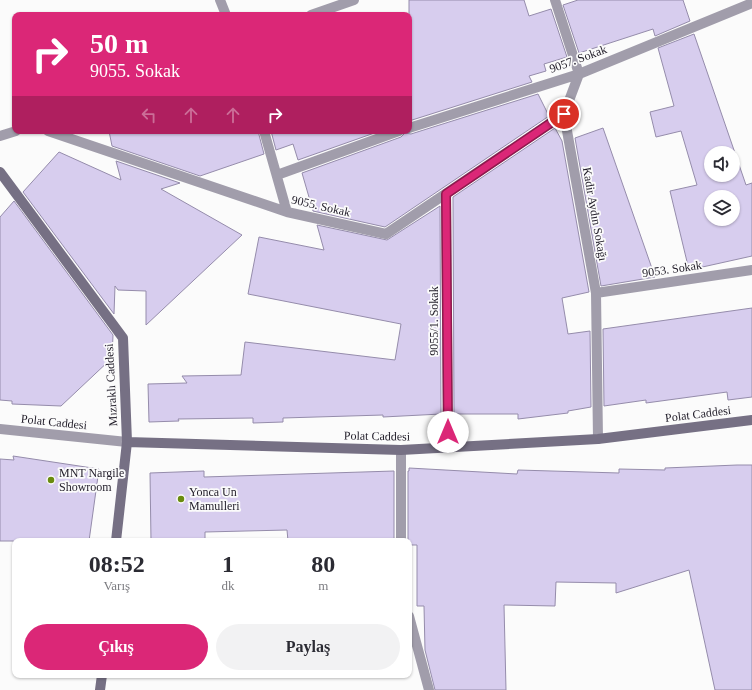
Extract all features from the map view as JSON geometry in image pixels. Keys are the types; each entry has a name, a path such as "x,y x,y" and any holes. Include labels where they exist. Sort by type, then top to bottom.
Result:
{"main road":[{"name":"Mızraklı Caddesi","path":"0,172 123,338 127,442 116,538"},
{"name":"Polat Caddesi","path":"127,442 401,450 598,439 752,420"},
{"path":"100,690 102,678"}],"street":[{"path":"220,0 225,12"},
{"path":"320,12 354,0"},
{"path":"555,0 579,74 564,114"},
{"name":"9057. Sokak","path":"412,127 579,74 752,3"},
{"name":"9055. Sokak","path":"57,134 287,212 386,234 564,114"},
{"name":"Kadir Aydın Sokağı","path":"564,114 596,293 598,439"},
{"path":"0,136 12,132"},
{"path":"265,134 287,212"},
{"path":"277,175 391,134"},
{"name":"9055/1. Sokak","path":"446,194 448,448"},
{"name":"9053. Sokak","path":"596,293 752,270"},
{"name":"Polat Caddesi","path":"0,429 127,442"},
{"path":"401,450 401,538"},
{"path":"412,627 429,690"}],"building":[{"path":"409,0 524,0 529,16 551,9 567,57 544,64 546,71 529,76 532,82 412,120 412,12 409,12"},
{"path":"578,0 683,0 690,21 655,36 653,29 579,53 563,5"},
{"path":"694,34 733,146 704,146 704,182 740,182 740,168 746,185 752,183 752,256 689,270 670,191 697,185 681,131 656,137 650,112 674,106 658,48"},
{"path":"538,94 549,116 385,227 313,211 302,173 401,137 404,134 412,134"},
{"path":"555,128 562,141 589,292 562,298 568,334 590,331 591,407 568,411 568,413 518,419 518,414 454,414 453,197"},
{"path":"603,128 655,277 601,286 575,138"},
{"path":"110,134 259,134 264,154 200,176 112,146"},
{"path":"272,134 372,134 298,160 293,144 276,150"},
{"path":"59,152 121,180 116,161 180,183 161,189 242,235 146,325 146,291 118,290 115,286 114,314 23,192"},
{"path":"14,201 113,335 112,358 61,406 12,404 12,401 0,400 0,217"},
{"path":"440,206 441,414 383,417 383,415 283,418 283,422 253,423 253,418 178,419 179,421 149,422 148,384 187,383 182,376 241,375 245,342 395,360 401,324 248,294 259,237 324,250 317,225 387,240"},
{"path":"752,308 752,397 728,400 727,392 646,403 646,400 604,406 603,329"},
{"path":"13,456 99,469 89,538 12,538 12,541 0,541 0,459 14,460"},
{"path":"752,465 752,690 715,690 689,570 616,593 616,583 556,582 555,606 504,605 506,690 435,690 425,650 424,606 417,606 417,545 412,545 412,538 408,538 409,468 517,474 518,470 619,473 619,469 665,470 665,468"},
{"path":"204,471 204,477 394,471 394,538 288,538 287,530 205,532 205,538 151,538 150,473"}],"place":[{"name":"MNT Nargile Showroom","path":"51,480"},
{"name":"Yonca Un Mamulleri","path":"181,499"}],"route":[{"path":"448,432 446,194 564,114"}]}
